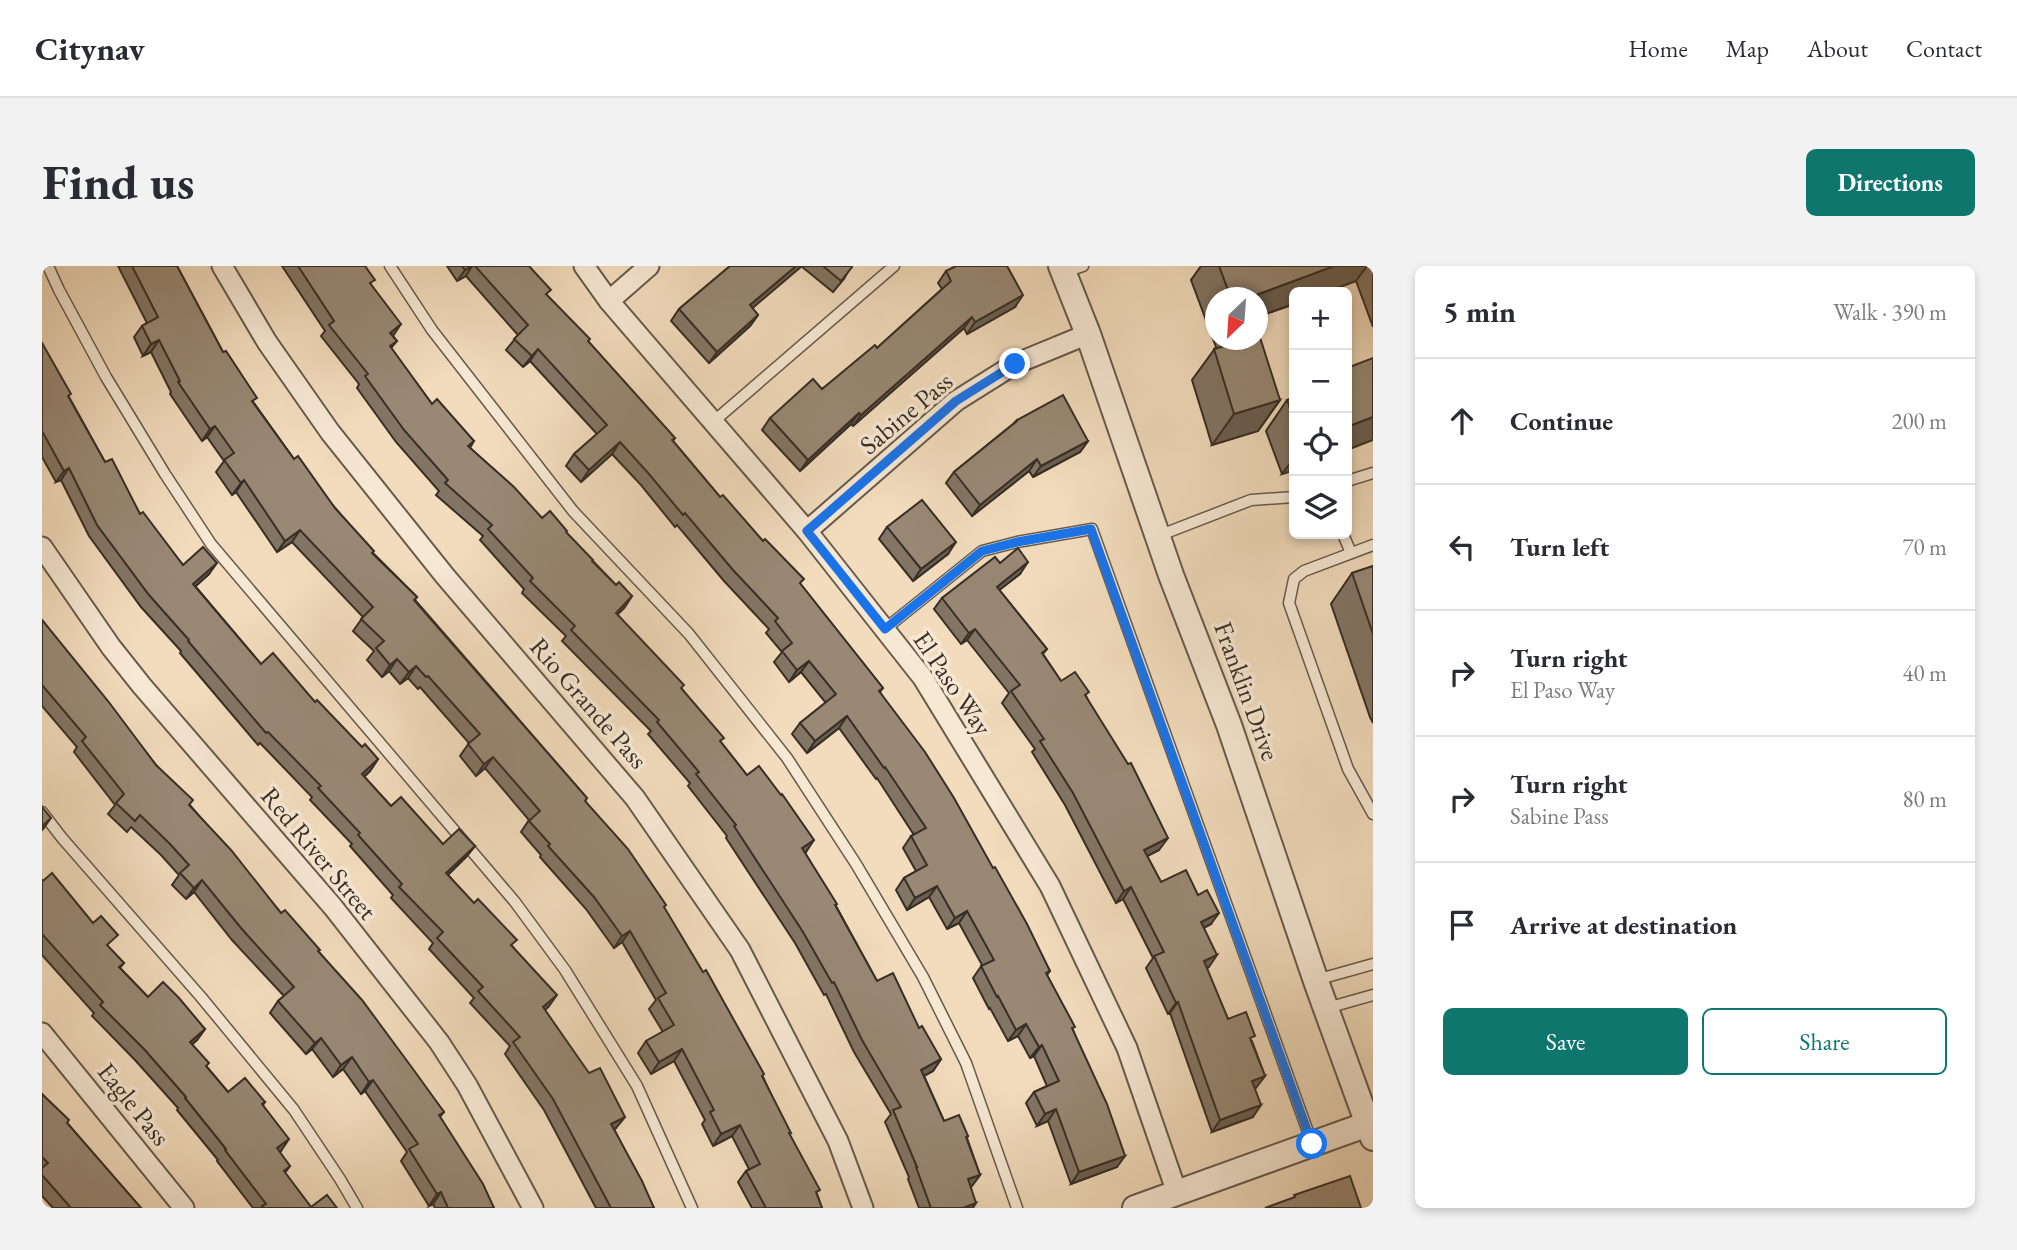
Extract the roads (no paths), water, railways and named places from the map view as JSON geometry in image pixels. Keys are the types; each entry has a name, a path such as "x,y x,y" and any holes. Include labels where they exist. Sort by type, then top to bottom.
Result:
{"street":[{"name":"Rio Grande Pass","path":"222,266 267,342 330,432 445,576 635,798 740,950 838,1142 863,1208"},
{"name":"El Paso Way","path":"584,266 609,301 807,531 923,678 1050,887 1127,1048 1177,1193"},
{"path":"609,301 649,266"},
{"name":"Franklin Drive","path":"1069,268 1088,334 1158,537 1229,725 1370,1131"},
{"name":"Sabine Pass","path":"807,531 956,401 1015,364 1088,334"},
{"name":"Red River Street","path":"42,547 111,647 142,686 332,907 439,1042 467,1085 533,1208"},
{"name":"Eagle Pass","path":"42,1033 184,1208"},
{"path":"1135,1208 1312,1144 1370,1131"}],"lane":[{"path":"48,266 106,377 211,544 515,902 565,970 638,1086 692,1208"},
{"path":"390,266 432,330 573,511 689,635 794,769 856,864 923,977 966,1063 1017,1208"},
{"path":"713,422 894,266"},
{"path":"1352,479 1373,473"},
{"path":"1158,537 1251,500 1289,497"},
{"path":"885,629 982,551 1091,529 1312,1144"},
{"path":"1345,539 1351,553"},
{"path":"1373,545 1304,571 1294,579 1289,603 1348,768 1373,814"},
{"path":"42,812 294,1110 341,1179 357,1208"},
{"path":"1316,979 1373,964"},
{"path":"1326,1008 1373,995"}]}
